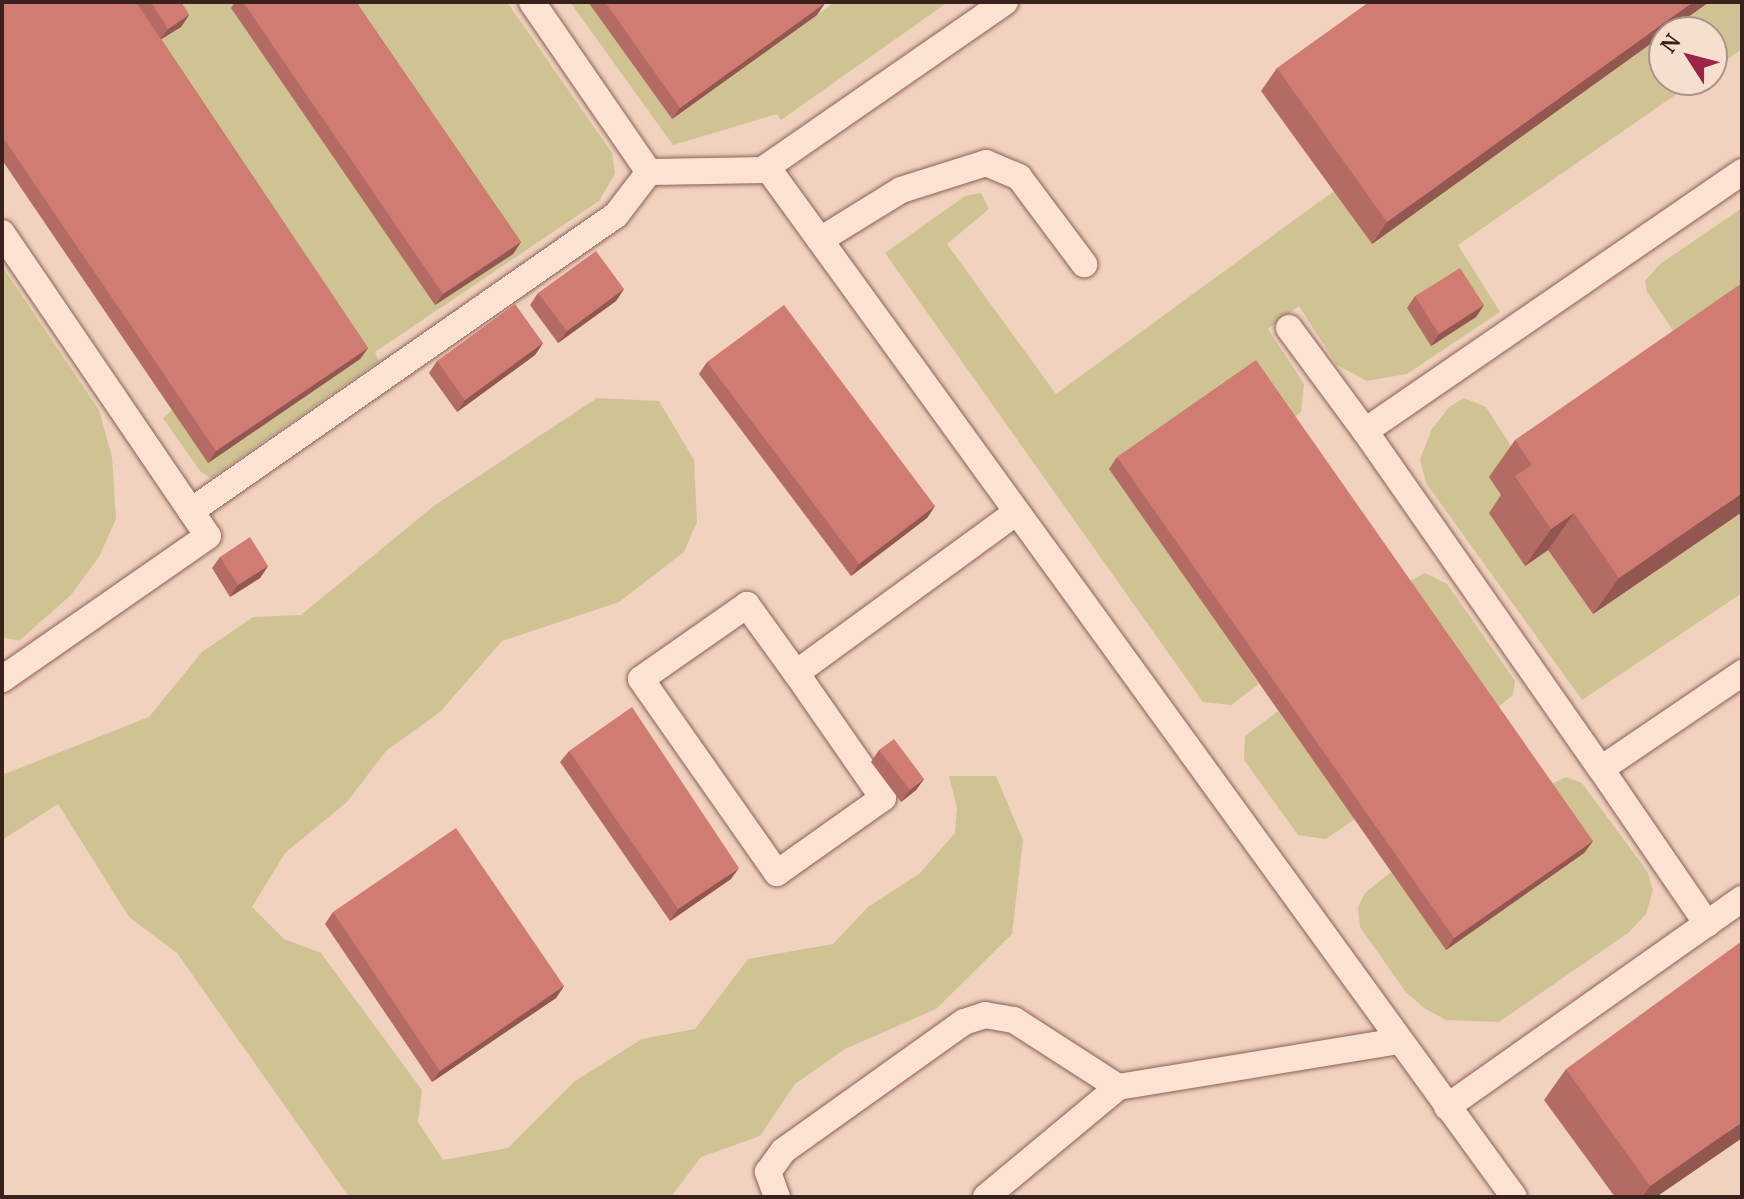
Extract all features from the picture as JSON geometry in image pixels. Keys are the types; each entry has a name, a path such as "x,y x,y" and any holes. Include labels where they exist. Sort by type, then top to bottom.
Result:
{"lane":[{"path":"532,2 649,172"},
{"path":"649,172 769,170 1005,2"},
{"path":"820,240 901,190 986,163 1019,177 1084,264"},
{"path":"769,170 1514,1197"},
{"path":"191,511 616,215 649,172"},
{"path":"1365,431 1742,172"},
{"path":"2,233 208,536 2,679"},
{"path":"1289,328 1365,431 1707,924"},
{"path":"796,673 1017,512"},
{"path":"747,605 796,673 883,798 777,873 641,679 747,605"},
{"path":"1601,769 1742,673"},
{"path":"1447,1107 1742,899"},
{"path":"777,1197 768,1172 783,1151 964,1022 985,1015 1014,1020 1118,1087"},
{"path":"986,1197 1118,1087 1399,1041"}],"shaded area":[{"path":"120,2 507,2 612,153 615,174 599,201 375,352 379,361 211,478 200,471 163,418 172,410 209,462"},
{"path":"570,2 588,2 672,119 835,2 948,2 781,120 777,114 673,145"},
{"path":"1709,2 1742,2 1742,49 1728,59 1728,16 1689,16"},
{"path":"1648,46 1648,96 1674,96 1458,245 1500,312 1407,374 1367,381 1337,365 1299,306 1268,329 1304,384 1301,412 1284,425 1110,469 1259,684 1231,705 1203,702 885,253 965,196 981,193 989,209 947,244 1056,394 1334,191 1372,244"},
{"path":"1742,208 1742,302 1682,344 1647,292 1645,281 1660,264"},
{"path":"2,266 99,410 112,457 116,519 99,557 71,595 19,641 2,637"},
{"path":"597,398 659,401 694,460 697,522 684,552 619,602 502,641 440,712 386,751 347,802 285,853 252,907 284,939 321,953 422,1090 418,1122 443,1160 508,1148 575,1081 642,1039 695,1029 748,959 833,944 868,907 919,874 955,833 957,808 949,776 996,776 1023,840 1012,934 936,1009 845,1049 795,1084 760,1136 701,1157 671,1197 349,1197 177,953 129,917 58,804 2,840 2,775 149,717 202,652 253,617 301,615 435,505"},
{"path":"1464,398 1486,407 1518,457 1548,550 1593,614 1742,511 1742,593 1582,700 1426,483 1420,459 1432,429 1449,407"},
{"path":"1425,573 1447,584 1515,681 1513,695 1488,715 1399,587"},
{"path":"1278,711 1355,819 1326,839 1298,835 1244,760 1245,736"},
{"path":"1566,777 1582,783 1647,871 1653,890 1646,914 1628,933 1499,1022 1446,1020 1424,1008 1405,991 1360,927 1358,907 1365,893 1391,872 1447,949 1584,853 1540,789"}],"building":[{"path":"2,2 136,2 368,348 216,451 2,136"},
{"path":"151,2 181,2 189,15 168,29"},
{"path":"243,2 356,2 521,242 443,294"},
{"path":"605,2 824,2 825,3 680,108"},
{"path":"1369,2 1693,2 1674,16 1648,16 1648,34 1387,222 1277,68"},
{"path":"596,251 624,289 567,331 538,293"},
{"path":"1460,268 1484,305 1439,334 1415,296"},
{"path":"1742,283 1742,493 1619,578 1574,513 1551,529 1515,476 1532,465 1515,440"},
{"path":"515,304 543,343 465,400 437,361"},
{"path":"784,305 935,506 859,564 707,362"},
{"path":"1256,360 1593,841 1454,938 1117,457"},
{"path":"250,537 268,566 238,585 220,557"},
{"path":"632,707 739,868 678,909 569,751"},
{"path":"894,739 924,779 910,790 879,750"},
{"path":"456,828 564,986 440,1071 333,912"},
{"path":"1742,941 1742,1122 1650,1186 1566,1069"}]}
